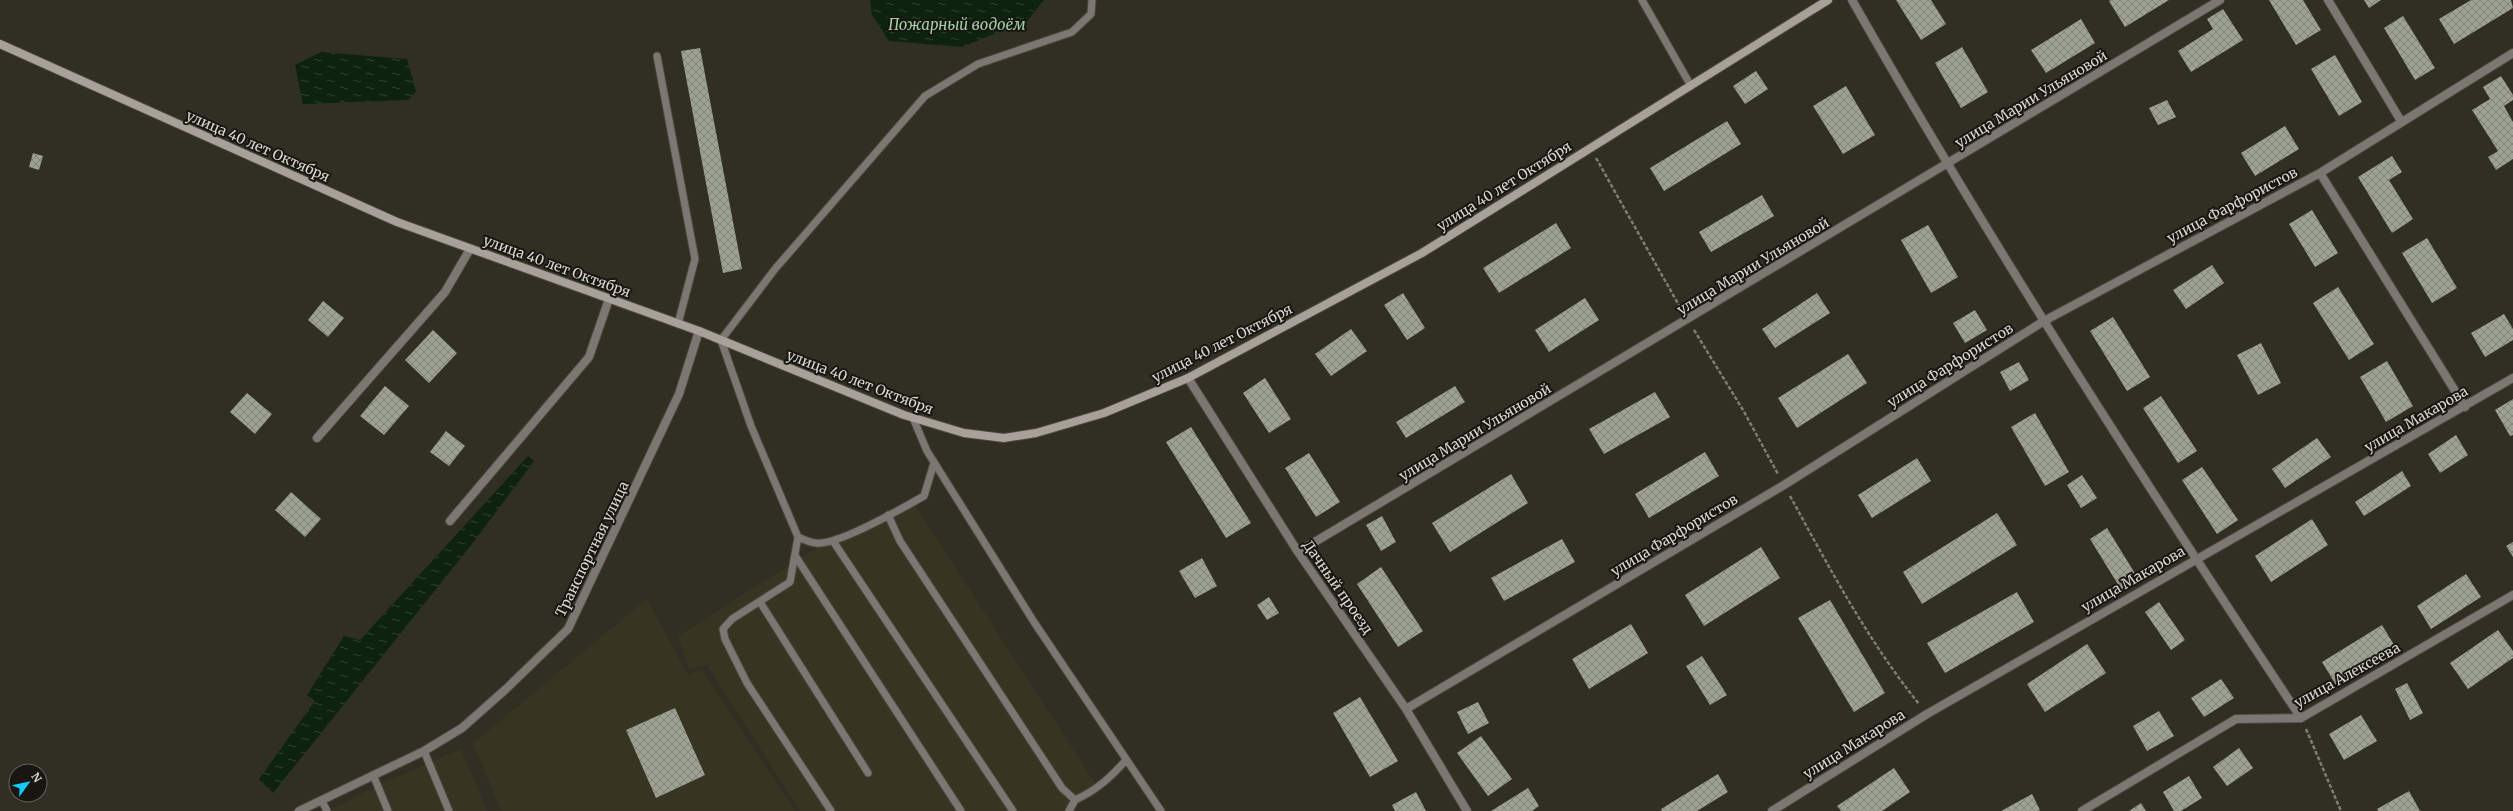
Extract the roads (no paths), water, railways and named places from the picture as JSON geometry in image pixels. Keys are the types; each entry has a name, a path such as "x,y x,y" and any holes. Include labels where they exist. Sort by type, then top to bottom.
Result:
{"street":[{"name":"улица 40 лет Октября","path":"0,44 397,222 721,340 913,418 964,433 1004,438 1036,433 1104,413 1188,378 1422,253 1828,0"},
{"path":"1852,0 1948,164 2044,322 2195,558 2301,718"},
{"name":"улица Марии Ульяновой","path":"1298,552 1688,320 2220,0"},
{"path":"2328,0 2401,121"},
{"name":"улица Фарфористов","path":"1406,709 1784,484 2044,322 2320,173 2401,121 2513,53"},
{"path":"2320,173 2465,407"},
{"path":"317,438 444,292 470,249"},
{"path":"450,521 589,357 609,299"},
{"name":"Транспортная улица","path":"299,811 374,777 424,752 462,728 506,689 568,629 679,394 699,332"},
{"name":"Дачный проезд","path":"1188,378 1298,552 1406,709 1467,811"},
{"name":"улица Макарова","path":"1772,811 1927,714 2195,558 2465,407 2513,378"},
{"name":"улица Алексеева","path":"2082,811 2236,719 2301,718 2513,595"}],"lane":[{"path":"831,811 747,682 725,639 723,629 732,619 790,582 796,557 798,536 752,426 721,340 775,269 926,96 978,64 1072,32 1091,14 1092,0"},
{"path":"1642,0 1691,86"},
{"path":"657,56 695,259 678,324"},
{"path":"913,418 934,463 1034,622 1160,811"},
{"path":"798,536 816,544 833,541 924,496 934,463"},
{"path":"888,515 900,541 1062,788 1076,800"},
{"path":"833,541 1013,811"},
{"path":"796,557 961,811"},
{"path":"760,602 868,773"},
{"path":"424,752 450,811"},
{"path":"1069,811 1076,800 1107,782 1126,760"},
{"path":"374,777 388,811"},
{"path":"322,801 327,811"}],"water":[{"name":"Пожарный водоём","path":"870,0 1044,0 1028,20 962,47 889,41 872,15"},
{"path":"321,52 407,59 416,92 408,100 303,104 295,65"},
{"path":"528,456 534,461 472,544 273,793 259,779 315,701 307,695 344,636 360,640"}]}
